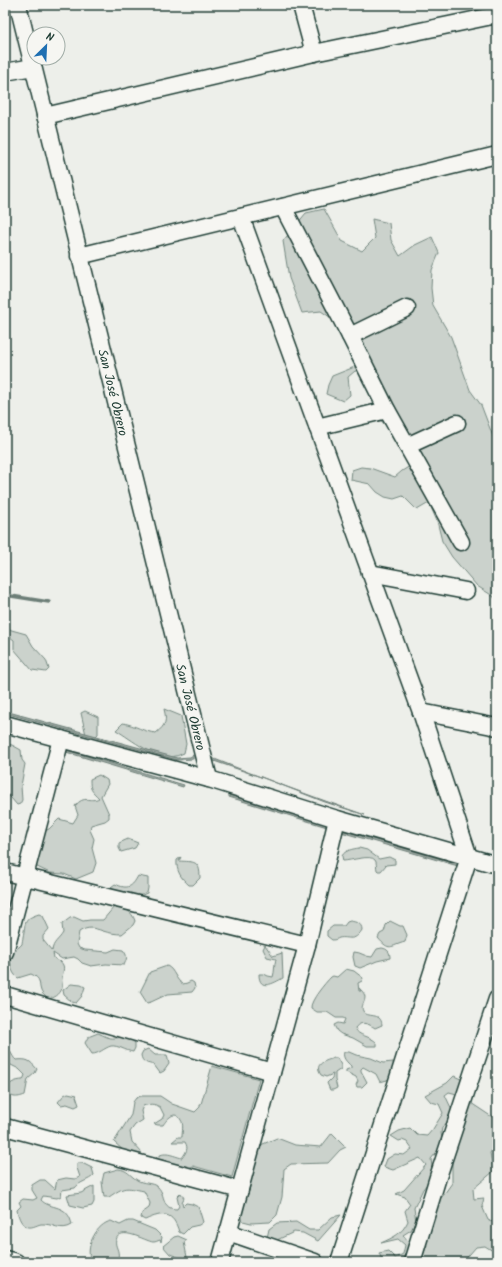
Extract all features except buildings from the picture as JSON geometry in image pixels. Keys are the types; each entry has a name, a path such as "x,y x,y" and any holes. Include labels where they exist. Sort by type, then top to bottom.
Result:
{"street":[{"name":"San José Obrero","path":"18,5 209,779"},
{"path":"301,5 314,53"},
{"path":"45,116 314,53 497,15"},
{"path":"5,72 33,67"},
{"path":"79,256 497,155"},
{"path":"283,207 350,336 386,410 461,542"},
{"path":"241,217 421,712 469,857 339,1262"},
{"path":"350,336 407,308"},
{"path":"317,426 386,410"},
{"path":"407,446 457,423"},
{"path":"370,573 466,591"},
{"path":"421,712 497,727"},
{"path":"5,724 209,779 337,819 497,865"},
{"path":"5,952 61,739"},
{"path":"220,1262 307,946 337,819"},
{"path":"5,872 24,878 307,946"},
{"path":"5,995 272,1072"},
{"path":"412,1262 438,1177 497,999"},
{"path":"5,1127 240,1190"},
{"path":"228,1232 315,1262"},
{"path":"5,1259 16,1262"}],"shaded area":[{"path":"324,209 342,241 362,251 375,238 372,219 389,223 391,240 400,256 415,245 432,237 439,253 432,270 431,288 433,306 451,337 470,390 481,405 497,447 497,601 493,596 477,586 452,557 442,541 437,521 429,503 417,510 403,496 394,499 385,497 377,492 370,484 351,480 352,470 361,467 370,468 395,477 410,466 395,434 374,414 373,405 389,397 373,375 355,371 348,377 350,395 343,401 326,394 332,376 357,366 349,330 321,311 302,313 289,278 283,241 306,213"},
{"path":"8,629 26,634 33,646 46,660 49,669 46,672 32,670 14,649 14,640 10,637 5,645 5,631"},
{"path":"164,709 181,716 186,744 184,753 168,757 160,755 144,748 116,730 123,723 156,733 162,728 165,722"},
{"path":"5,711 177,758 190,757 193,755 193,759 177,760 5,713"},
{"path":"85,711 98,717 98,734 95,737 86,735 81,713"},
{"path":"5,744 12,745 21,750 22,760 25,764 21,786 22,800 20,804 17,805 5,791"},
{"path":"67,750 184,785 183,787 66,752"},
{"path":"212,758 231,765 258,776 208,759"},
{"path":"99,775 107,780 108,784 101,796 109,814 109,818 105,821 91,825 90,830 94,839 92,848 96,863 93,872 76,879 64,874 50,873 37,867 34,858 40,833 49,829 59,819 73,823 78,815 75,806 79,802 82,800 93,800 99,798 92,790 90,779"},
{"path":"274,782 326,801 365,815 325,802"},
{"path":"229,795 328,825 327,827 229,797"},
{"path":"342,830 459,864 458,866 341,832"},
{"path":"128,839 138,843 135,848 121,852 119,843"},
{"path":"359,848 367,850 379,859 389,857 395,860 395,864 386,865 381,871 378,871 376,861 373,858 343,861 342,856 345,852"},
{"path":"181,857 179,861 195,863 199,868 200,878 193,885 189,885 181,877 178,871 177,860"},
{"path":"138,876 148,878 147,893 134,896 111,892 111,887 115,884 123,887 132,885"},
{"path":"114,907 130,912 135,921 133,925 122,934 110,933 94,928 85,929 79,932 77,944 79,948 85,950 108,952 115,949 123,950 126,954 126,961 124,965 106,964 91,966 82,963 74,957 62,959 53,953 54,958 61,963 60,961 64,967 62,987 55,997 48,999 41,992 37,978 31,974 18,978 12,970 11,956 22,944 25,924 30,918 39,914 43,916 49,929 43,936 43,940 52,951 55,943 63,933 62,924 70,918 74,917 83,921 103,920"},
{"path":"350,921 360,924 362,930 354,938 339,938 332,940 327,936 327,931 333,926 344,926"},
{"path":"390,921 403,926 407,935 405,942 390,947 385,945 378,938 380,934 384,932 386,925"},
{"path":"265,945 273,956 282,953 283,978 268,985 261,983 259,974 273,977 276,959 267,957 263,949"},
{"path":"382,948 388,951 390,958 377,961 360,968 355,966 353,957 354,952 372,957 377,949"},
{"path":"167,966 172,970 180,982 183,984 191,981 194,983 195,988 192,992 168,994 147,1003 140,992 150,972"},
{"path":"346,969 354,971 363,978 362,981 358,983 359,991 361,991 359,988 365,995 362,1008 363,1011 368,1015 379,1018 382,1025 375,1028 368,1024 362,1023 355,1028 361,1035 374,1040 377,1043 377,1046 367,1046 353,1038 341,1034 337,1031 334,1025 338,1023 343,1024 345,1019 336,1018 327,1012 317,1012 311,1008 315,997 328,980 333,976 337,977"},
{"path":"71,984 85,987 82,996 76,1003 72,1002 64,995 63,990"},
{"path":"98,1033 111,1038 127,1038 135,1043 135,1048 133,1052 116,1046 111,1046 92,1054 85,1043 88,1037"},
{"path":"5,1048 9,1050 16,1060 28,1061 37,1069 28,1079 25,1095 14,1097 10,1095 6,1089 13,1082 23,1080 25,1075 19,1069 5,1063"},
{"path":"148,1049 155,1055 167,1055 169,1064 164,1071 160,1073 154,1065 142,1060 141,1055 143,1051"},
{"path":"344,1052 371,1058 383,1063 393,1062 394,1075 387,1080 380,1082 376,1074 363,1067 361,1071 367,1082 362,1087 357,1087 356,1085 358,1081 356,1077 346,1072 346,1070 351,1068 351,1066 344,1058"},
{"path":"337,1058 341,1065 341,1069 335,1073 337,1088 330,1090 327,1083 332,1078 333,1074 326,1077 321,1075 319,1065"},
{"path":"212,1066 259,1079 232,1177 193,1166 185,1170 175,1170 165,1161 156,1158 162,1154 165,1154 182,1158 187,1149 185,1142 172,1142 178,1137 182,1137 183,1128 179,1117 176,1115 171,1116 163,1125 154,1124 162,1119 164,1115 160,1107 153,1104 143,1106 141,1111 143,1120 135,1125 130,1132 132,1142 142,1153 138,1155 124,1151 114,1142 131,1115 133,1102 136,1098 141,1096 160,1096 172,1104 195,1112 200,1107"},
{"path":"454,1076 463,1080 457,1094 449,1092 445,1095 453,1112 442,1128 440,1148 431,1159 433,1174 432,1178 423,1189 414,1208 416,1221 433,1200 442,1197 452,1183 452,1164 447,1156 468,1101 492,1117 497,1110 497,1143 490,1153 494,1171 473,1189 474,1199 484,1198 482,1206 488,1220 497,1224 497,1247 493,1251 485,1246 476,1247 463,1262 420,1262 427,1245 414,1231 415,1223 411,1230 403,1235 410,1245 404,1262 383,1262 379,1253 388,1251 395,1258 403,1254 405,1245 398,1239 381,1243 394,1237 400,1232 408,1221 405,1211 410,1204 405,1197 396,1194 404,1190 426,1165 420,1158 393,1170 384,1167 387,1159 395,1154 404,1155 412,1149 407,1142 402,1140 399,1141 391,1136 399,1131 410,1128 417,1135 427,1136 443,1113 439,1104 431,1102 425,1095 447,1083"},
{"path":"68,1093 77,1095 79,1105 75,1107 67,1104 61,1105 58,1102"},
{"path":"332,1133 346,1147 340,1150 328,1163 291,1164 284,1169 282,1197 277,1215 270,1222 251,1223 243,1221 240,1212 250,1187 239,1162 242,1153 277,1138 295,1145 321,1147"},
{"path":"77,1163 82,1163 92,1168 94,1175 75,1188 62,1190 61,1196 57,1198 43,1196 41,1200 67,1213 72,1225 64,1228 45,1224 30,1227 24,1225 17,1210 21,1206 19,1202 23,1199 33,1200 37,1198 32,1190 32,1185 40,1180 45,1180 55,1189 57,1180 66,1178 75,1179 80,1177"},
{"path":"118,1169 126,1172 139,1181 153,1184 158,1187 168,1207 177,1209 179,1206 177,1197 181,1193 184,1198 182,1202 183,1206 186,1203 200,1208 203,1222 199,1225 190,1227 183,1234 179,1232 174,1220 166,1215 145,1220 141,1218 142,1213 149,1208 150,1203 144,1191 125,1188 109,1197 104,1197 102,1182 104,1173"},
{"path":"94,1186 94,1202 92,1206 83,1208 70,1205 67,1195 81,1193"},
{"path":"341,1215 318,1241 303,1233 294,1232 277,1240 267,1238 269,1229 277,1223 296,1222 309,1230 318,1230 332,1217"},
{"path":"111,1221 120,1225 128,1221 133,1221 155,1230 162,1237 161,1242 160,1240 153,1242 133,1235 122,1234 118,1236 116,1240 118,1258 104,1260 90,1258 89,1253 91,1241 101,1226"},
{"path":"178,1236 187,1240 184,1242 187,1257 183,1259 170,1254 163,1246 174,1237"}],"waterway":[{"path":"5,595 49,602"}]}
